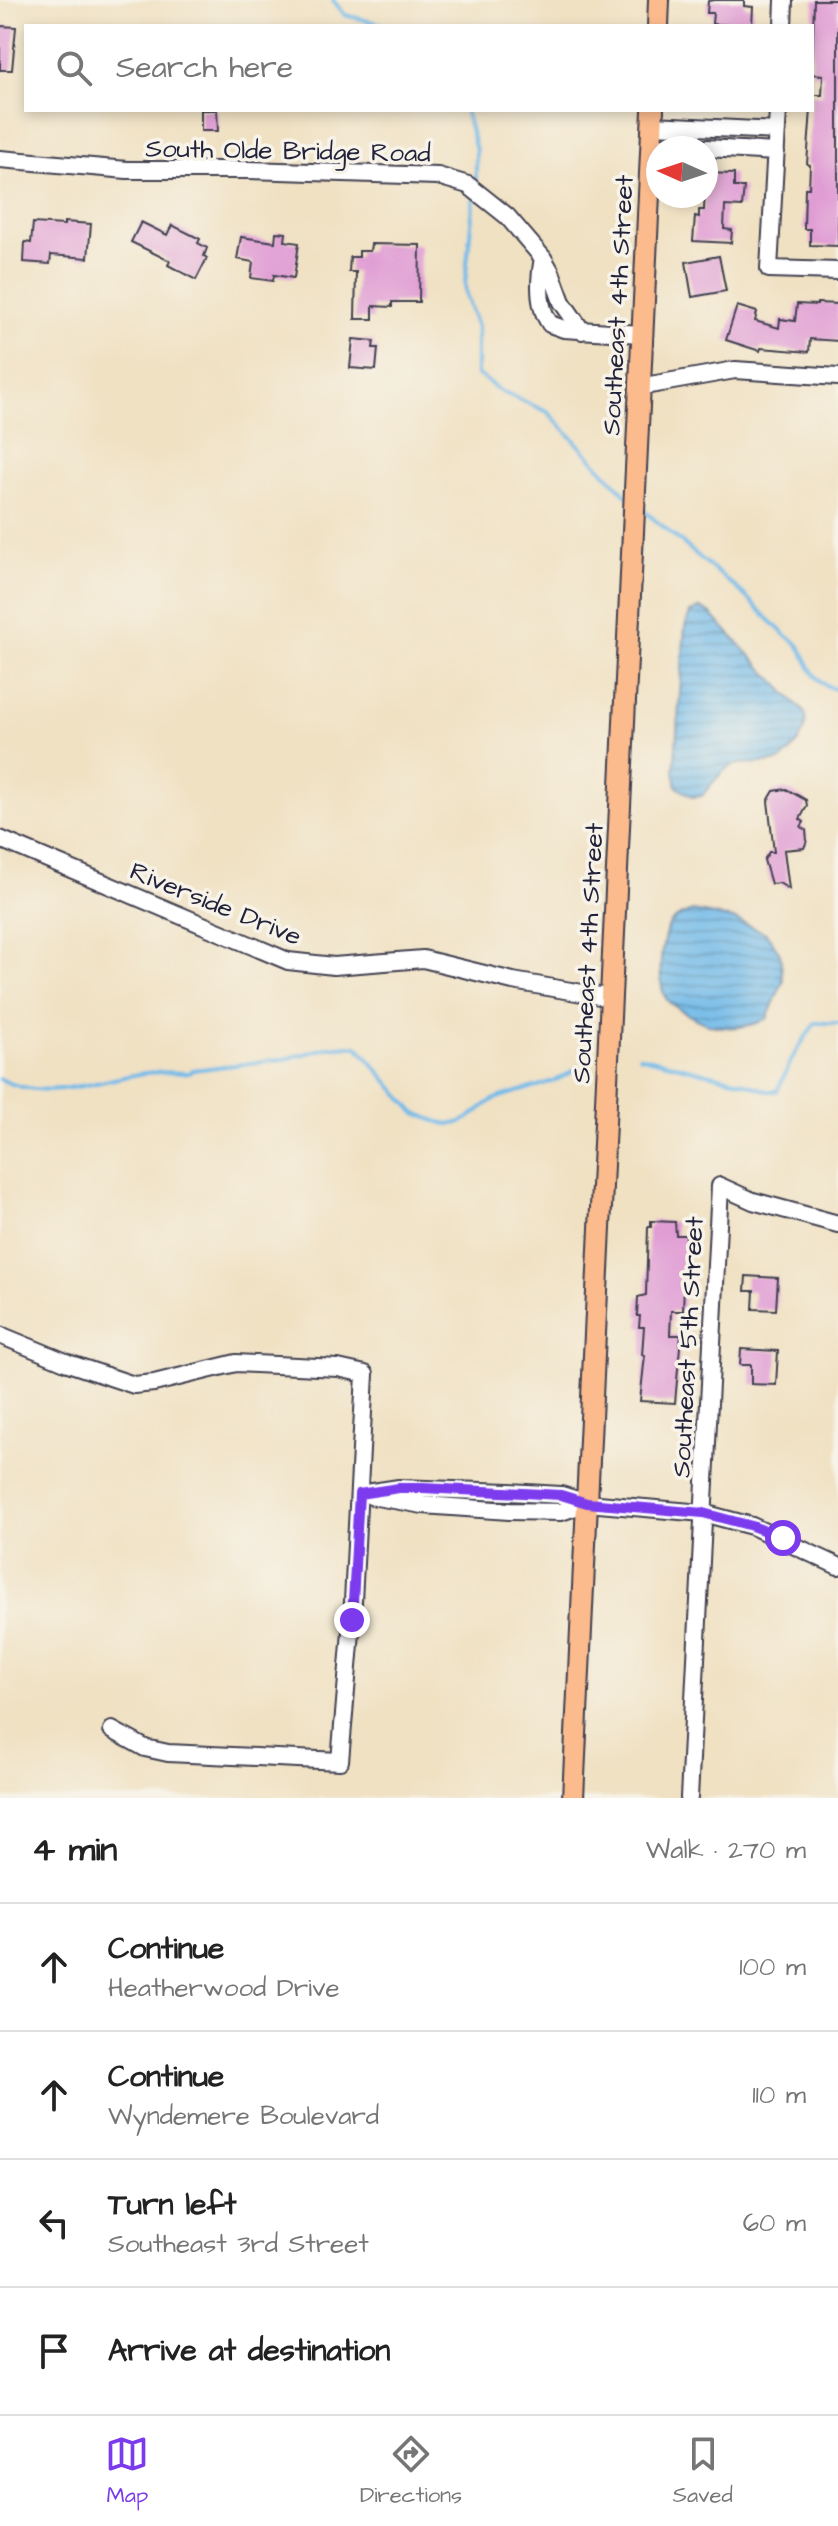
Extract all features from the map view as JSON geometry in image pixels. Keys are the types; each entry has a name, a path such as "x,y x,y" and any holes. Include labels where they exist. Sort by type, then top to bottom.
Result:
{"main road":[{"path":"658,24 659,0"},
{"name":"Southeast 4th Street","path":"573,1798 648,208"}],"street":[{"path":"783,24 784,0"},
{"path":"778,112 769,269 838,271"},
{"path":"653,118 777,131"},
{"path":"718,149 776,152"},
{"name":"South Olde Bridge Road","path":"0,159 127,170 438,176 468,185 507,216 543,258 540,283 546,319 555,327 641,334"},
{"path":"639,387 735,370 838,377"},
{"name":"Riverside Drive","path":"0,839 288,961 334,966 423,959 513,981 611,998"},
{"name":"Southeast 5th Street","path":"689,1798 720,1186 753,1201 838,1224"},
{"path":"0,1335 68,1363 134,1385 236,1363 338,1368 365,1374 340,1761 168,1753 145,1748 112,1730"},
{"path":"359,1494 423,1488 561,1495 587,1503 703,1513 783,1538 838,1566"}],"water":[{"path":"700,608 710,613 805,713 806,720 799,740 780,761 729,767 702,796 693,797 677,787 674,772 685,627 690,613"},
{"path":"693,911 733,919 766,933 780,953 783,981 767,1019 745,1026 714,1026 694,1018 668,1001 661,974 664,939 673,921"}],"building":[{"path":"744,0 744,6 753,7 752,24 712,24 713,13 707,13 708,1"},
{"path":"814,0 838,0 838,246 810,245 810,229 804,229 805,188 809,188 810,165 807,164 811,112 814,112 814,95 822,95 823,75 814,74"},
{"path":"0,26 16,27 12,70 0,70"},
{"path":"201,112 217,112 218,131 201,131"},
{"path":"718,173 734,174 734,187 744,187 742,207 725,206 724,229 732,230 731,243 693,241 695,216 699,217 699,210 718,208"},
{"path":"64,222 91,224 88,258 51,255 50,264 24,262 25,242 31,243 33,223 64,225"},
{"path":"141,222 167,235 172,225 200,239 198,243 207,248 204,256 207,258 196,280 168,265 170,261 131,242"},
{"path":"276,232 286,233 285,241 299,243 294,278 274,275 273,281 251,278 253,262 237,259 241,237 275,242"},
{"path":"371,244 420,245 419,302 392,302 392,307 373,306 373,319 355,319 356,272 349,272 350,257 359,257 359,251 370,251"},
{"path":"719,256 726,291 692,297 686,262"},
{"path":"797,304 838,304 838,341 810,339 809,352 761,348 760,351 726,340 737,306 757,312 755,321 779,328 780,319 795,321"},
{"path":"353,339 374,341 373,348 378,348 376,370 350,368"},
{"path":"786,789 806,800 807,806 800,819 804,822 801,827 806,830 804,848 784,850 789,889 779,883 771,884 764,860 769,852 774,852 768,801 774,791"},
{"path":"651,1221 675,1222 676,1235 686,1235 683,1311 671,1311 670,1335 681,1335 675,1403 640,1401 645,1355 642,1355 644,1327 639,1327 640,1316 637,1316 638,1297 646,1295 648,1227 651,1227"},
{"path":"746,1276 778,1278 776,1310 753,1309 754,1291 745,1291"},
{"path":"741,1349 778,1351 776,1385 751,1384 751,1365 740,1365"}],"waterway":[{"path":"333,0 345,15 381,24"},
{"path":"466,112 476,150 476,186"},
{"path":"474,195 465,283 477,327 477,374 500,391 548,412 627,496"},
{"path":"643,510 741,592 794,641 818,679 838,690"},
{"path":"639,1056 767,1091 777,1091 795,1053 815,1023 838,1023"},
{"path":"0,1079 36,1089 72,1088 145,1073 189,1073 285,1059 331,1047 357,1046 415,1113 453,1124 468,1118 495,1099 549,1083 578,1067"}],"route":[{"path":"352,1620 359,1494 423,1488 561,1495 587,1503 703,1513 783,1538"}]}
